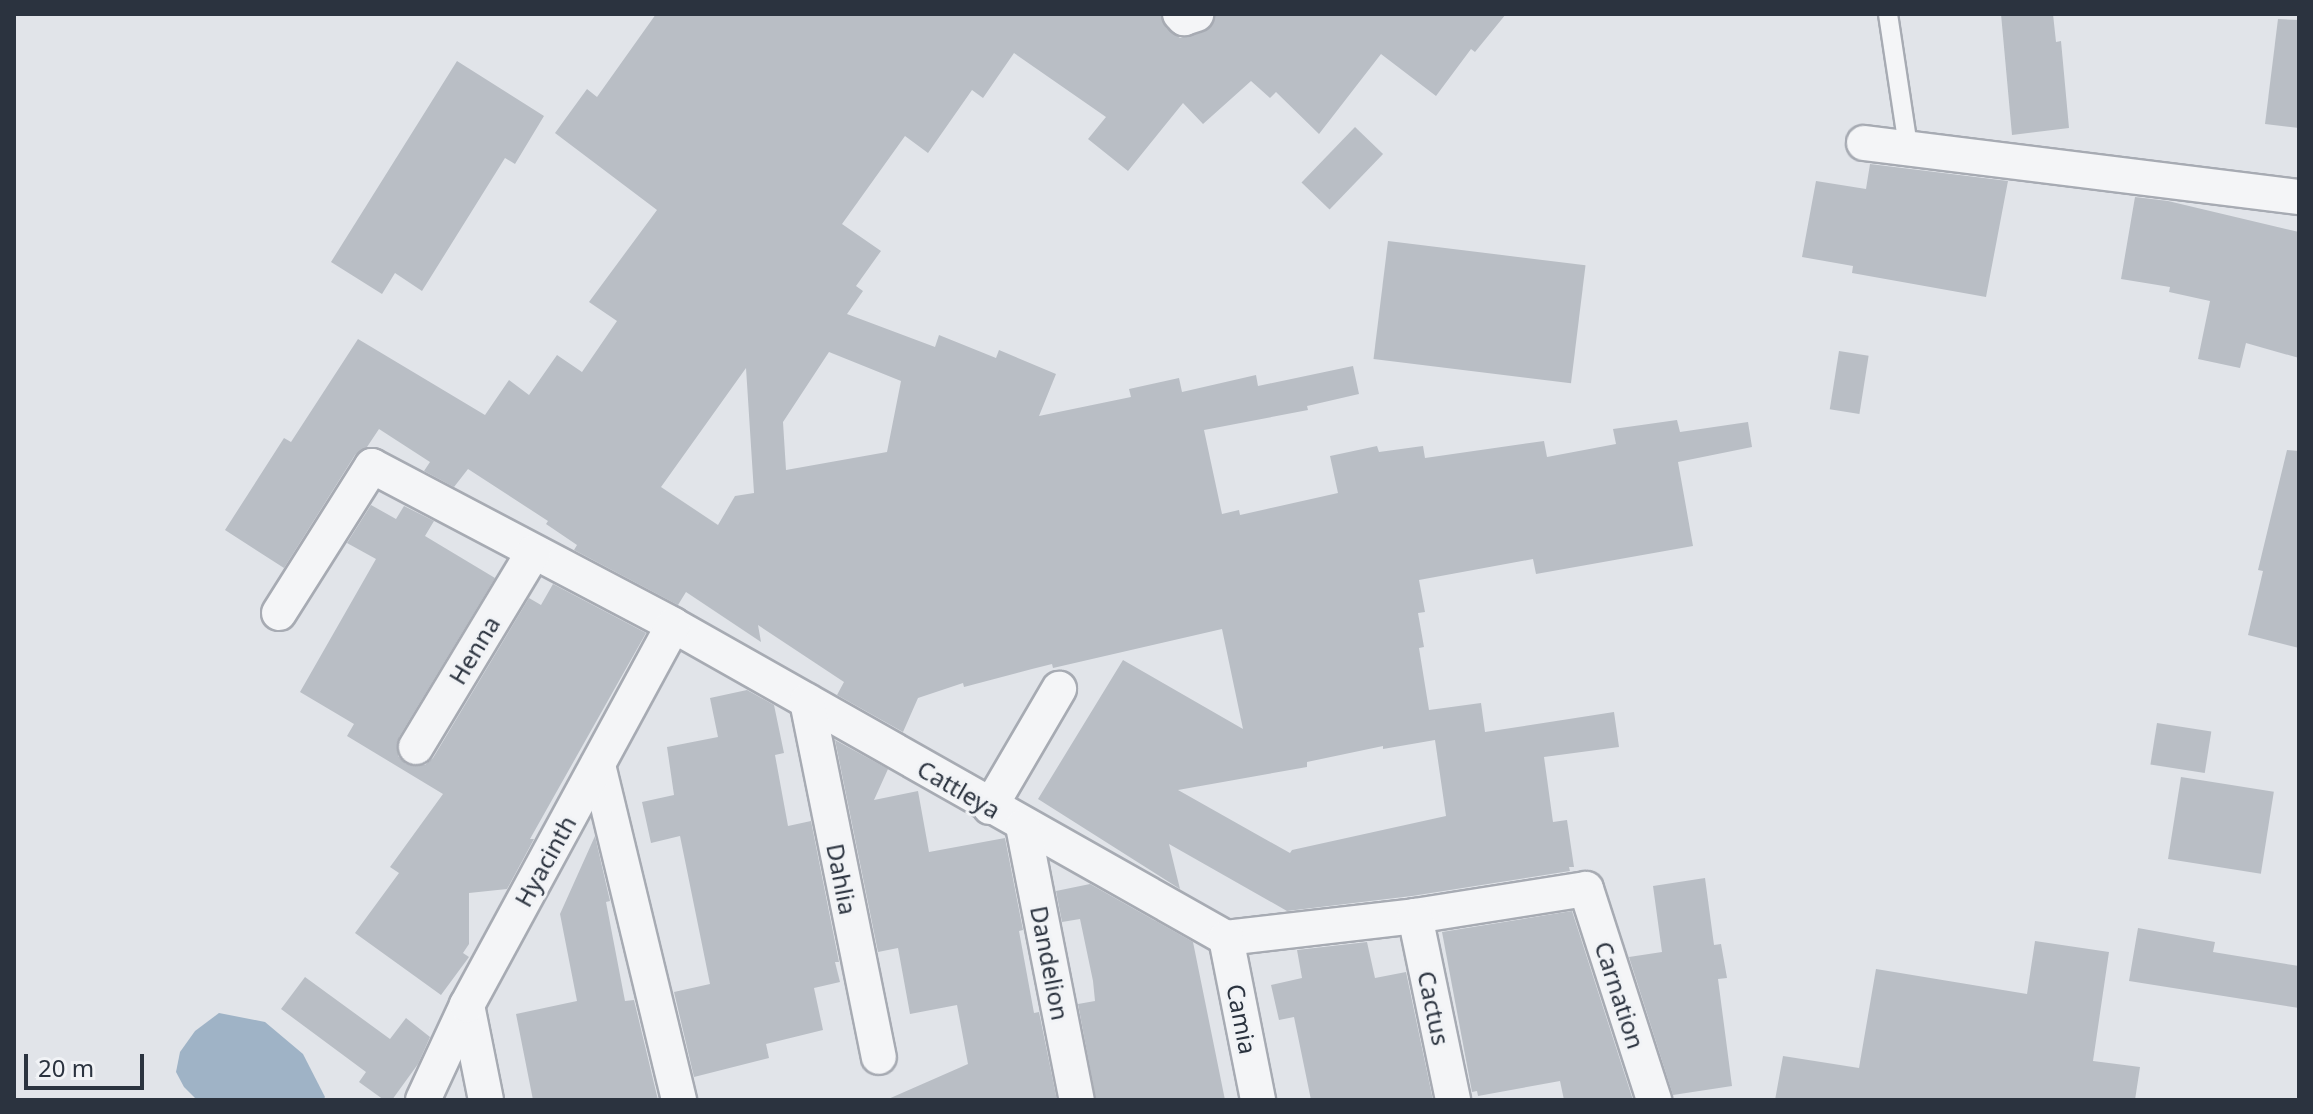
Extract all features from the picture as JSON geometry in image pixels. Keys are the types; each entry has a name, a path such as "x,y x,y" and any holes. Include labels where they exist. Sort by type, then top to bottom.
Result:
{"street":[{"path":"1180,14 1184,18 1196,14"},
{"path":"1864,143 2299,197"},
{"name":"Cattleya","path":"279,613 372,466 673,625 1023,826 1226,938"},
{"name":"Henna","path":"416,747 533,553"},
{"name":"Hyacinth","path":"423,1100 467,1005 673,625"},
{"path":"990,807 1059,689"},
{"name":"Dahlia","path":"807,701 879,1057"},
{"path":"598,765 679,1100"},
{"name":"Dandelion","path":"1023,826 1077,1100"},
{"name":"Carnation","path":"1415,916 1586,889 1654,1100"},
{"path":"1226,938 1415,916"},
{"name":"Cactus","path":"1415,916 1453,1100"},
{"name":"Camia","path":"1226,938 1258,1100"},
{"path":"467,1005 486,1100"}],"lane":[{"path":"1888,14 1908,147"}],"water":[{"path":"219,1013 265,1022 303,1054 325,1097 323,1100 197,1100 184,1087 176,1072 180,1052 195,1031"}],"building":[{"path":"656,14 1161,14 1166,28 1180,38 1210,28 1215,14 1506,14 1475,52 1471,49 1436,96 1381,54 1319,134 1276,92 1270,98 1251,81 1203,124 1183,103 1128,171 1088,139 1106,117 1014,53 983,98 972,90 928,153 905,136 842,224 881,251 856,286 863,291 847,314 935,347 939,335 996,358 999,350 1056,374 1039,416 1131,397 1129,389 1179,378 1182,392 1256,375 1258,386 1353,366 1359,394 1307,406 1308,410 1204,430 1222,514 1239,510 1240,515 1338,493 1330,456 1377,446 1379,452 1423,446 1425,458 1544,441 1547,457 1616,444 1613,429 1677,420 1680,432 1748,422 1752,447 1678,462 1693,546 1536,574 1533,559 1419,580 1425,612 1418,613 1424,647 1419,648 1429,710 1481,703 1485,732 1614,712 1619,747 1544,757 1553,822 1567,820 1574,867 1569,867 1570,871 1412,896 1287,911 1169,844 1180,889 1038,799 1123,660 1243,729 1222,629 1053,668 1052,664 964,687 963,683 918,698 903,732 837,695 844,682 758,625 761,642 686,592 678,605 574,550 577,545 546,524 548,521 468,469 454,487 424,471 430,462 379,429 367,447 355,455 284,568 225,530 284,438 291,442 358,339 485,415 509,380 529,395 557,355 582,372 617,321 589,302 657,210 555,133 587,89 597,97","holes":["829,352 901,381 887,452 786,470 783,422","746,368 754,493 735,496 718,525 661,487","1435,740 1446,816 1292,850 1290,853 1178,790 1307,767 1307,762 1383,746 1383,749"]},
{"path":"2001,14 2053,14 2056,42 2061,41 2069,128 2012,135"},
{"path":"2278,19 2299,20 2299,128 2265,124"},
{"path":"457,61 544,116 515,164 505,158 422,291 395,273 382,294 331,262"},
{"path":"1355,127 1383,154 1330,209 1302,182"},
{"path":"1870,164 2008,181 1986,297 1852,273 1853,266 1802,257 1816,181 1866,189"},
{"path":"2135,197 2168,201 2299,232 2299,358 2246,343 2240,368 2198,359 2210,301 2169,292 2170,287 2121,279"},
{"path":"1388,241 1586,265 1571,383 1373,359"},
{"path":"1839,351 1869,356 1859,414 1830,409"},
{"path":"2287,450 2299,451 2299,648 2248,635 2263,571 2258,570"},
{"path":"371,505 396,519 404,506 434,521 425,536 495,578 399,737 398,756 406,764 425,765 433,758 529,598 541,605 553,584 646,633 530,839 534,839 507,889 469,893 469,944 463,953 469,957 441,995 355,933 399,873 390,867 443,794 347,736 354,724 300,692 376,559 347,543"},
{"path":"747,690 774,705 784,753 775,755 788,826 811,821 839,962 835,962 840,982 814,988 823,1030 766,1044 769,1058 694,1077 674,992 710,984 680,836 651,843 642,802 674,795 667,747 718,737 710,698"},
{"path":"2157,723 2211,732 2205,773 2150,764"},
{"path":"835,740 888,769 874,800 918,791 929,852 1005,838 1023,930 1019,931 1034,1013 1039,1012 1057,1100 886,1100 968,1064 957,1005 910,1014 898,948 878,952"},
{"path":"2181,777 2274,792 2261,874 2168,859"},
{"path":"595,836 610,901 606,902 625,1001 634,1000 658,1100 533,1100 516,1014 577,1001 560,914"},
{"path":"1705,878 1714,945 1721,944 1727,978 1718,979 1732,1086 1673,1095 1629,957 1662,952 1653,886"},
{"path":"1090,884 1193,942 1225,1100 1096,1100 1078,1004 1095,1001 1093,981 1080,919 1062,922 1056,891"},
{"path":"1572,911 1633,1100 1564,1100 1560,1081 1478,1096 1477,1091 1472,1092 1442,932"},
{"path":"2138,928 2215,942 2213,952 2299,966 2299,1008 2129,981"},
{"path":"2035,941 2109,952 2093,1061 2140,1067 2135,1100 1775,1100 1783,1056 1859,1068 1876,969 2027,994"},
{"path":"1367,942 1375,978 1406,972 1433,1100 1311,1100 1294,1017 1279,1020 1271,985 1302,978 1297,950"},
{"path":"305,977 390,1039 406,1018 430,1037 418,1064 392,1100 384,1100 359,1082 366,1072 281,1009"}]}
